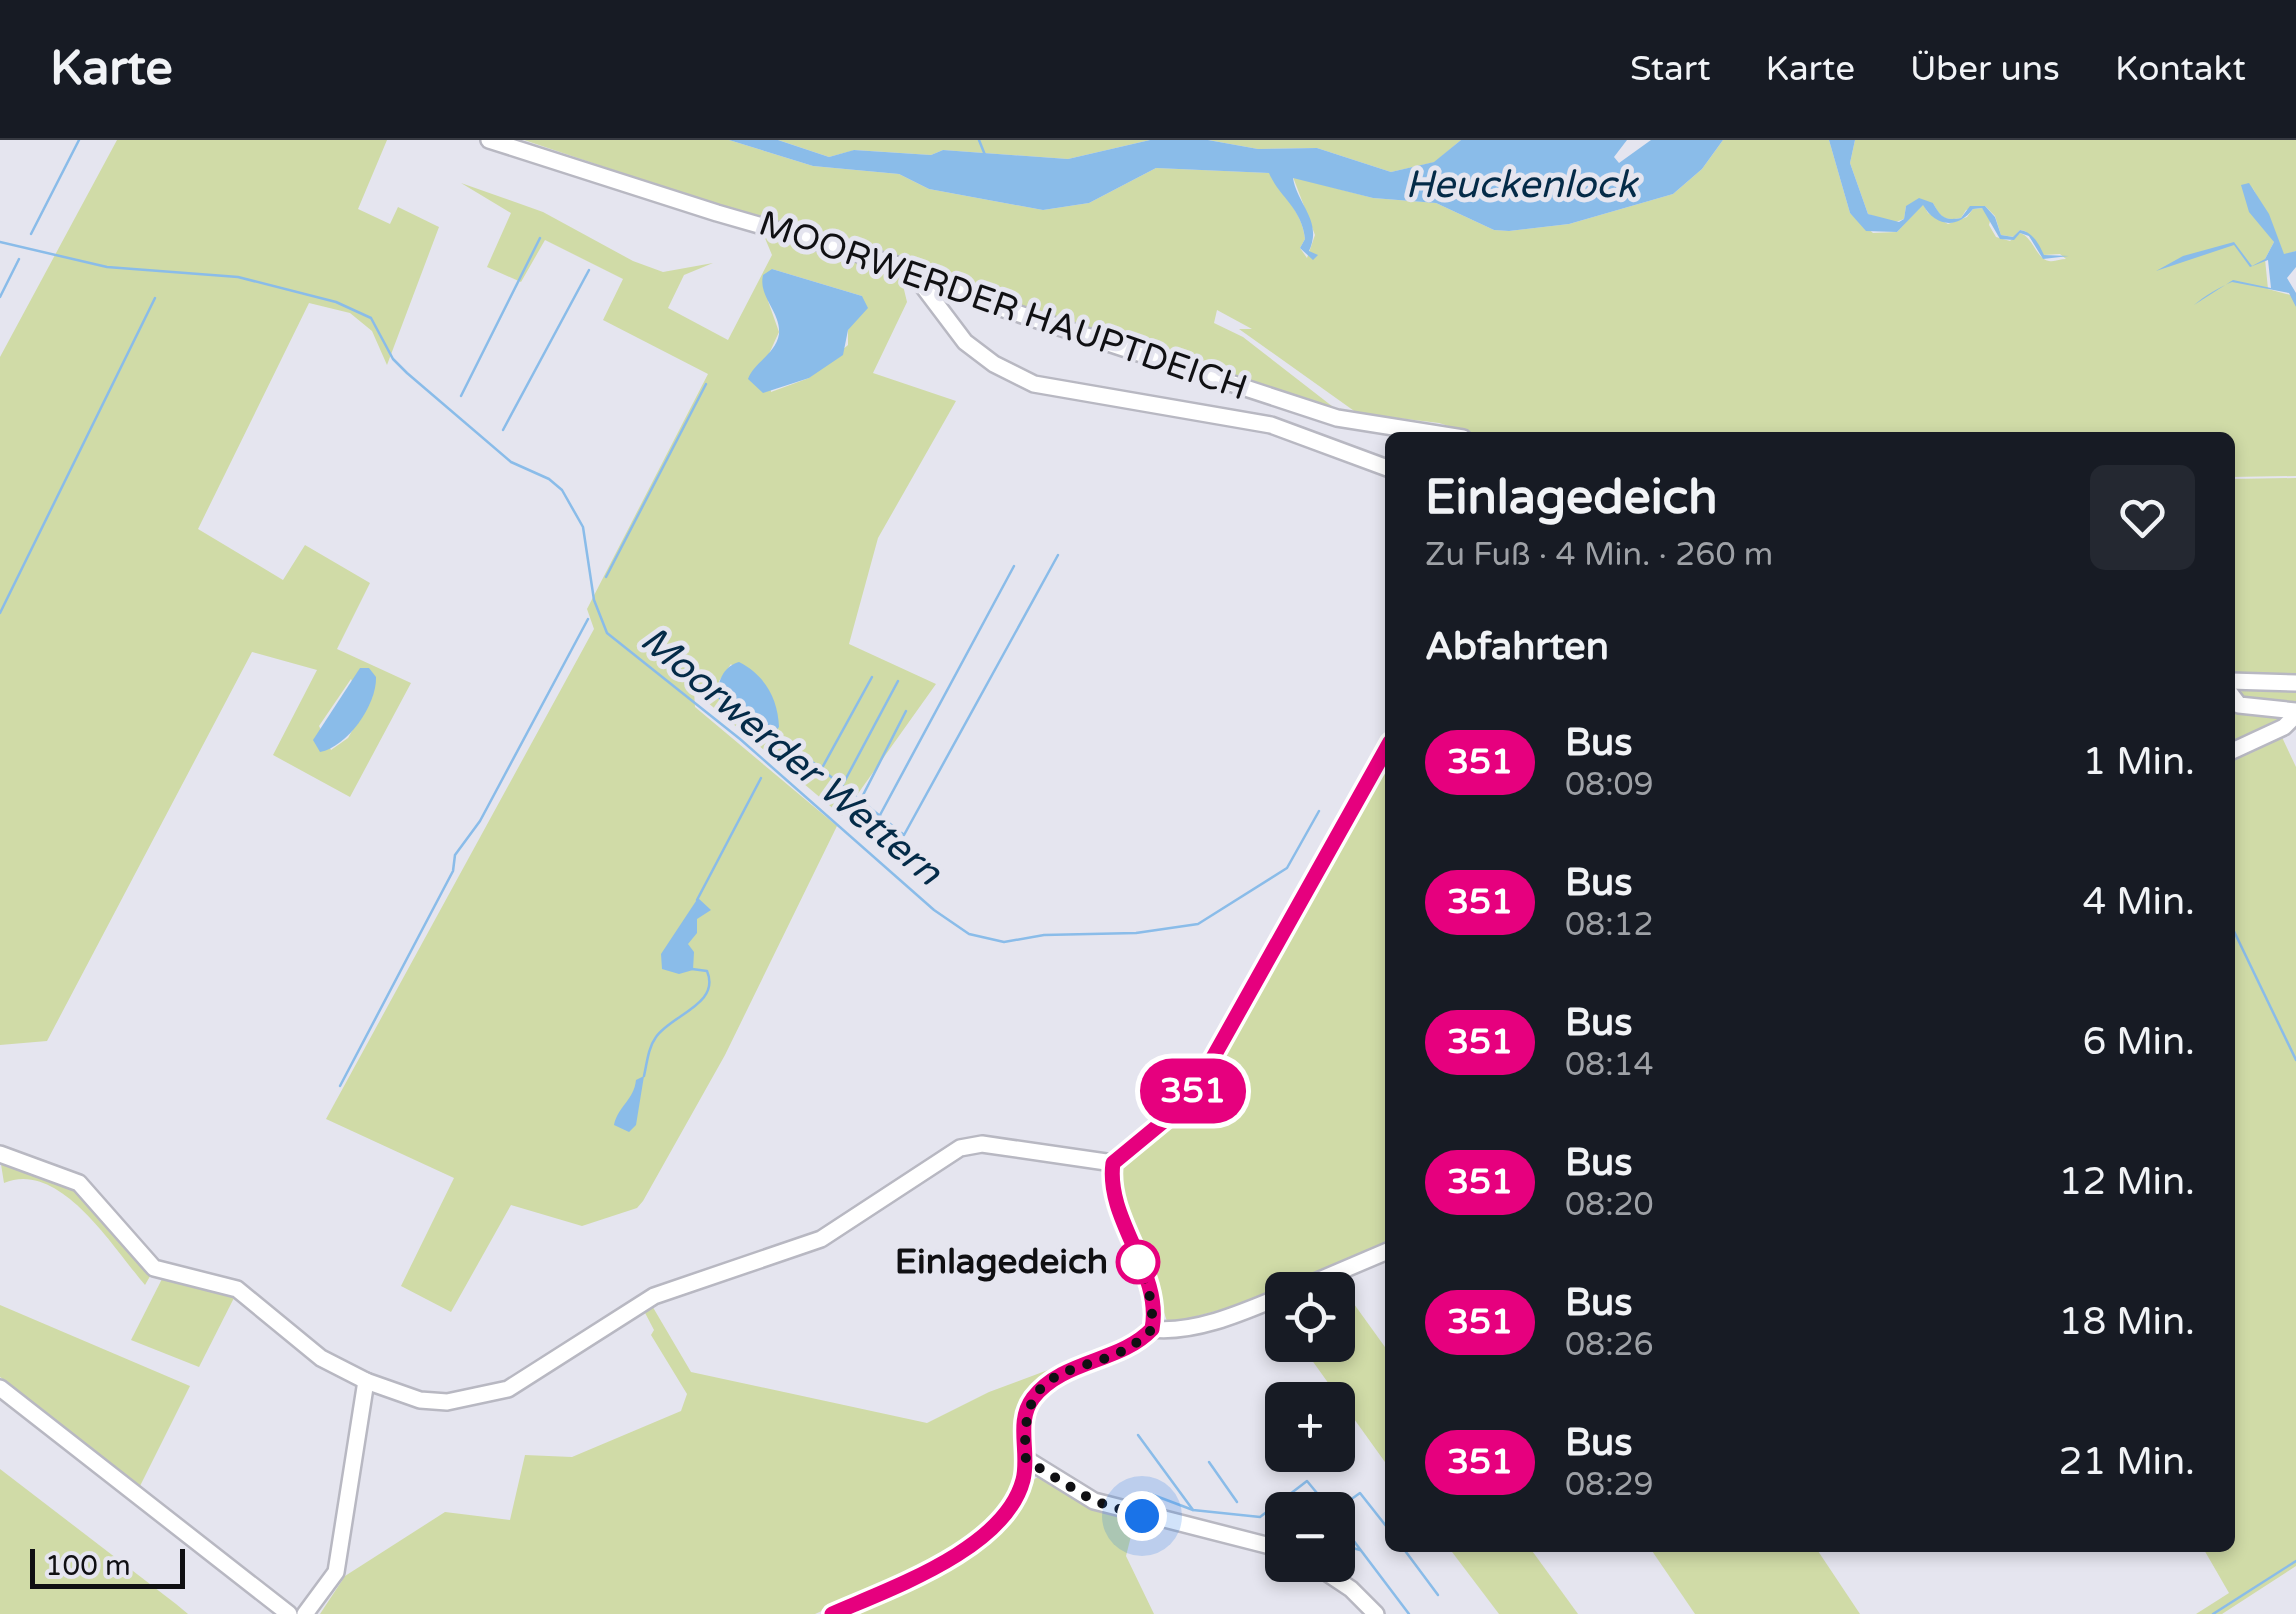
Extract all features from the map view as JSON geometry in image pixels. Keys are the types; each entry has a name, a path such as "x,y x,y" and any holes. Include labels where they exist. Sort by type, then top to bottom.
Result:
{"street":[{"name":"MOORWERDER HAUPTDEICH","path":"490,140 718,213 925,273 1004,309 1337,418 1426,432"},
{"path":"925,273 922,285 955,333 994,364 1034,384 1271,425 1385,467"},
{"path":"2235,681 2296,683"},
{"path":"2235,700 2239,705 2296,713"},
{"path":"2235,750 2284,727 2296,713"},
{"path":"0,1154 79,1183 154,1268 236,1290 321,1358 366,1381 420,1400 447,1402 508,1389 654,1296 821,1238 960,1148 982,1144 1113,1163 1176,1111 1196,1088 1385,751"},
{"path":"1113,1163 1113,1193 1152,1303 1152,1329"},
{"path":"1338,1272 1385,1252"},
{"path":"833,1614 922,1574 978,1539 1010,1508 1023,1480 1026,1460 1024,1414 1046,1384 1130,1346 1152,1329 1168,1331 1265,1302"},
{"path":"305,1614 336,1572 366,1381"},
{"path":"0,1388 289,1614"},
{"path":"1026,1460 1094,1501 1265,1545"},
{"path":"1341,1582 1376,1614"}],"green space":[{"path":"117,140 387,140 358,209 390,224 398,207 439,227 387,365 372,331 350,313 309,303 198,529 283,580 305,545 370,583 337,649 411,683 350,797 273,755 317,670 252,652 47,1041 0,1045 0,357","holes":["351,679 365,708 348,738 331,750 319,726"]},
{"path":"524,140 729,140 813,166 899,174 929,189 1043,210 1089,203 1156,168 1270,173 1300,220 1305,239 1300,248 1307,258 1315,235 1293,177 1373,198 1436,203 1494,230 1509,231 1569,224 1673,194 1702,169 1723,140 1829,140 1850,213 1873,233 1897,232 1923,204 1906,206 1904,219 1893,223 1868,214 1850,163 1855,140 2296,140 2296,251 2284,255 2252,186 2274,242 2265,259 2268,289 2294,296 2296,307 2296,476 2235,477 2235,432 1468,432 1439,423 1357,413 1239,329 1252,329 1217,310 1214,323 1243,337 1337,410 1016,306 920,261 727,208","holes":["1933,203 1947,219 1961,218 1966,210 1985,206 1995,216 2001,235 2014,237 2020,230 2025,231 2043,255 2060,254 2066,259 2045,260 2020,233 2010,241 1996,237 1989,225 1991,217 1982,208 1973,209 1967,217 1948,224 1928,213 1923,204"]},
{"path":"778,140 1150,140 1068,159 943,150 931,155 855,150 829,157"},
{"path":"1208,140 1461,140 1435,162 1391,172 1317,148 1258,149"},
{"path":"461,183 543,212 633,261 663,272 713,263 684,275 668,308 728,340 772,255 762,231 900,273 907,302 873,373 956,401 878,538 849,644 936,684 842,816 694,691 695,707 837,826 725,1055 643,1201 637,1208 582,1226 511,1205 451,1312 401,1286 454,1178 326,1119 594,629 587,609 708,374 603,320 623,279 545,240 521,282 487,267 511,213","holes":["772,269 862,296 848,330 848,345 809,378 771,392 768,356 779,332 768,301","731,664 777,731 771,739 765,740 748,717 736,715 719,700 719,681"]},
{"path":"2296,478 2296,679 2235,674 2235,479"},
{"path":"2241,688 2296,688 2296,703 2242,698"},
{"path":"2235,706 2276,714 2275,727 2235,745"},
{"path":"2280,733 2296,767 2296,1566 2222,1614 2196,1614 2229,1593 2205,1552 2235,1552 2235,753"},
{"path":"1385,767 1385,1247 1326,1272 1265,1272 1265,1298 1168,1324 1118,1181 1124,1159 1200,1091"},
{"path":"0,1158 66,1180 153,1271 145,1285 102,1231 65,1195 25,1179 4,1183"},
{"path":"164,1275 236,1294 199,1367 131,1340"},
{"path":"651,1304 691,1372 927,1423 989,1392 1120,1343 1045,1377 1019,1412 1018,1464 1010,1497 973,1534 919,1568 815,1614 320,1614 345,1576 445,1512 510,1520 525,1455 572,1457 681,1411 687,1394 651,1335 654,1330 643,1309"},
{"path":"0,1305 190,1386 140,1486 0,1377"},
{"path":"1355,1305 1385,1347 1385,1462 1355,1420 1355,1382 1328,1382 1313,1362 1355,1362"},
{"path":"0,1469 176,1604 188,1614 0,1614"},
{"path":"1041,1475 1076,1499 1135,1520 1126,1556 1154,1614 849,1614 982,1544 1021,1506 1033,1480"},
{"path":"1452,1552 1533,1552 1578,1614 1499,1614"},
{"path":"1653,1552 1819,1552 1860,1614 1695,1614"}],"water":[{"name":"Heuckenlock","path":"729,140 778,140 829,157 854,150 931,155 943,150 1068,159 1150,140 1208,140 1258,149 1317,148 1391,172 1434,162 1461,140 1627,140 1614,157 1619,163 1651,140 1723,140 1702,169 1673,194 1569,224 1509,231 1494,230 1436,203 1373,198 1293,178 1311,222 1309,251 1318,255 1313,260 1300,248 1305,239 1300,219 1269,173 1156,168 1089,203 1043,210 929,189 899,174 813,166"},
{"path":"1829,140 1855,140 1850,163 1868,214 1899,222 1904,219 1906,206 1919,198 1933,203 1941,215 1951,219 1961,218 1970,206 1985,206 1995,217 2001,235 2013,237 2020,230 2025,231 2035,239 2044,255 2069,256 2043,259 2029,236 2020,233 2014,240 2000,239 1982,208 1973,209 1960,220 1946,223 1923,205 1897,232 1866,231 1850,213"},
{"path":"2249,183 2269,214 2284,254 2296,251 2296,267 2287,278 2296,293 2296,307 2289,293 2232,282 2226,285 2233,280 2271,288 2268,260 2250,267 2234,245 2156,271 2183,256 2234,242 2252,266 2265,259 2274,242 2249,212 2241,185"},
{"path":"772,269 862,296 868,308 848,330 843,355 809,378 763,393 748,379 774,347 779,334 762,283 763,275"},
{"path":"739,662 763,681 773,698 779,727 768,740 748,717 736,715 719,700 721,677"},
{"path":"360,668 369,668 376,677 366,712 340,742 320,752 313,740"},
{"path":"698,898 711,910 697,919 697,933 688,944 694,952 693,970 679,974 662,969 661,954"},
{"path":"644,1076 636,1125 629,1132 614,1125 636,1080"}],"waterway":[{"path":"31,234 79,140"},
{"path":"979,140 985,155"},
{"path":"461,396 540,238"},
{"name":"Moorwerder Wettern","path":"0,242 107,267 238,277 336,302 371,318 393,359 407,373 511,462 549,479 562,490 583,527 594,600 607,633 740,739 934,910 969,934 1004,942 1044,935 1136,933 1198,924 1287,868 1319,811"},
{"path":"0,297 19,259"},
{"path":"503,430 589,270"},
{"path":"0,613 155,298"},
{"path":"606,577 706,384"},
{"path":"796,749 904,835 1058,555"},
{"path":"880,815 1014,566"},
{"path":"340,1086 453,871 455,855 480,821 588,619"},
{"path":"822,768 872,677"},
{"path":"842,786 898,681"},
{"path":"861,799 906,711"},
{"path":"697,900 761,778"},
{"path":"2235,933 2296,1060"},
{"path":"644,1076 656,1037 707,992 707,971 692,969"},
{"path":"1138,1435 1193,1510"},
{"path":"1209,1462 1237,1502"},
{"path":"1293,1492 1307,1481 1316,1492"},
{"path":"1148,1493 1193,1510 1260,1517 1265,1513"},
{"path":"1355,1497 1360,1493 1385,1525"},
{"path":"1355,1543 1409,1614"},
{"path":"1355,1549 1360,1550"},
{"path":"1406,1552 1438,1595"},
{"path":"2213,1614 2296,1561"}],"bus line":[{"name":"351","path":"832,1614 922,1574 978,1539 1017,1496 1026,1460 1024,1414 1031,1400 1046,1384 1130,1346 1152,1329 1152,1303 1113,1193 1113,1163 1176,1111 1196,1088 1385,749"}],"place":[{"name":"Einlagedeich","path":"1138,1262"}],"route":[{"path":"1138,1262 1152,1303 1152,1329 1130,1346 1046,1384 1024,1414 1024,1428 1026,1460 1094,1501 1142,1516"}]}
